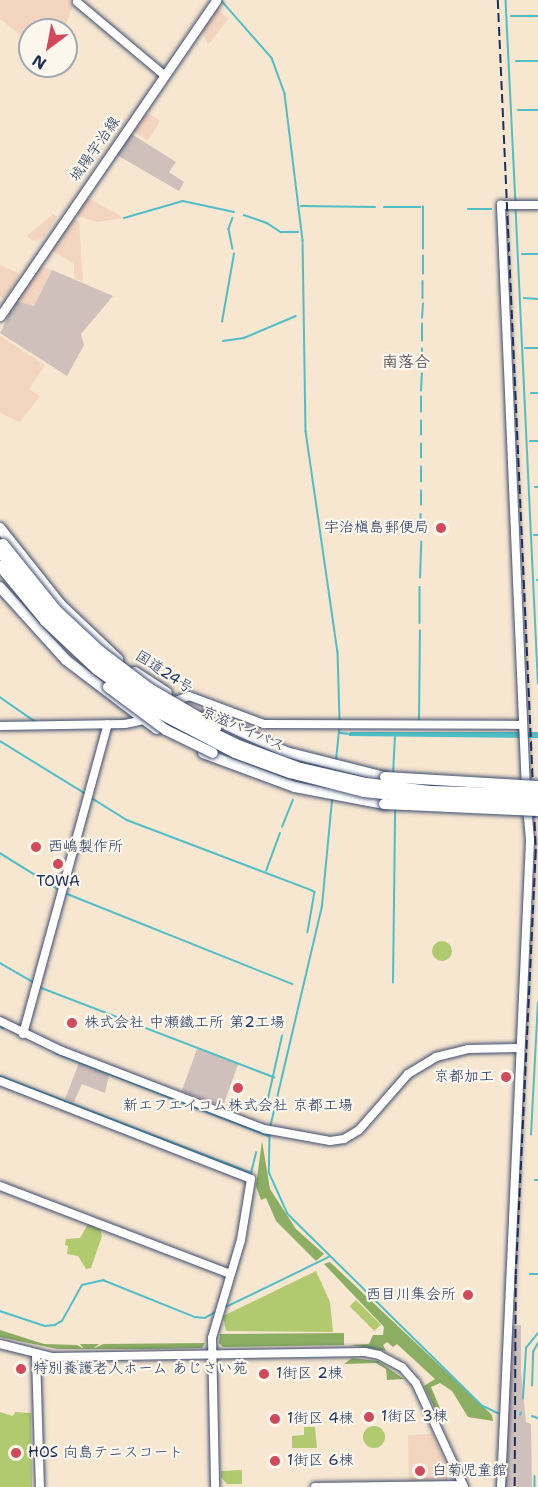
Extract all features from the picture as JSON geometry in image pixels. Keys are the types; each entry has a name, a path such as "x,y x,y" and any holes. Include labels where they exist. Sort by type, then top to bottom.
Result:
{"highway":[{"name":"国道24号","path":"0,528 79,624 124,664 176,698 255,740 327,765 386,777 538,786"},
{"name":"京滋バイパス","path":"1,545 35,597 78,642 121,678 177,715 221,738 285,764 395,787 538,794"},
{"name":"京滋バイパス","path":"0,566 58,634 139,700 235,753 332,792 538,803"},
{"path":"0,579 69,654 145,717 188,744 269,773 332,792"},
{"path":"0,587 66,660 145,721 228,764 384,804 538,811"}],"main road":[{"name":"城陽宇治線","path":"0,316 216,0"}],"street":[{"path":"77,2 164,75"},
{"path":"501,1487 530,840 523,733 501,205 538,205"},
{"path":"0,726 145,721 176,698 189,696 264,724 344,724 523,733"},
{"path":"23,1034 108,724"},
{"path":"0,1021 23,1034 270,1131 344,1140 359,1131 408,1074 422,1064 451,1051 519,1048"},
{"path":"0,1082 248,1176 252,1182 249,1207 219,1311 213,1355 215,1487"},
{"path":"0,1186 230,1274"},
{"path":"0,1344 36,1355 365,1352 389,1359 416,1383 463,1486 315,1487"},
{"path":"36,1355 40,1487"}],"shaded area":[{"path":"0,0 75,0 68,18 18,18 18,33 0,19"},
{"path":"216,7 228,19 208,45 201,29"},
{"path":"144,111 160,121 148,141 132,131"},
{"path":"130,133 176,162 169,172 184,182 179,191 115,154"},
{"path":"86,197 124,218 97,222 76,215"},
{"path":"53,214 57,217 43,238 34,241 27,236"},
{"path":"73,219 79,222 83,282 74,278 74,264 50,249"},
{"path":"0,265 20,274 5,298 0,297"},
{"path":"41,266 52,270 34,306 16,301"},
{"path":"52,270 113,296 81,334 84,345 67,376 0,333 16,301 34,306"},
{"path":"0,336 45,365 29,389 40,396 20,422 0,413"},
{"path":"197,1049 238,1064 223,1106 182,1091"},
{"path":"79,1063 109,1075 105,1093 82,1084 74,1102 65,1099"},
{"path":"521,1325 521,1371 526,1422 531,1424 532,1487 503,1487 509,1347 512,1326"},
{"path":"432,1434 450,1474 447,1481 409,1482 408,1435"}],"green space":[{"path":"442,941 449,944 452,951 449,958 442,961 435,958 432,951 435,944"},
{"path":"262,1141 270,1189 296,1229 324,1254 316,1261 276,1221 266,1198 261,1200 256,1186"},
{"path":"88,1224 100,1229 102,1236 91,1268 86,1269 78,1256 67,1254 68,1246 65,1245 66,1239 80,1238"},
{"path":"330,1262 492,1415 493,1421 468,1417 452,1391 440,1383 431,1387 442,1413 438,1415 424,1386 435,1379 397,1344 393,1347 387,1342 383,1345 386,1351 350,1345 369,1344 373,1335 383,1335 384,1327 324,1264"},
{"path":"316,1271 330,1302 333,1332 226,1331 223,1316"},
{"path":"356,1300 381,1325 374,1331 350,1306"},
{"path":"0,1330 44,1344 77,1345 84,1349 57,1349 0,1337"},
{"path":"344,1333 344,1345 223,1347 219,1343 220,1334"},
{"path":"205,1343 202,1348 93,1349 103,1344"},
{"path":"80,1344 99,1344 93,1349 84,1349"},
{"path":"352,1358 378,1361 404,1379 387,1380 386,1369 376,1363 344,1364"},
{"name":"HOS 向島テニスコート","path":"0,1412 13,1416 15,1412 31,1413 32,1487 0,1487"},
{"path":"374,1426 382,1429 385,1437 382,1445 374,1448 366,1445 363,1437 366,1429"},
{"path":"304,1427 315,1427 317,1448 292,1448 292,1436 304,1435"},
{"path":"242,1470 242,1484 227,1484 221,1477 221,1471"}],"water":[{"path":"350,732 538,732 538,738 349,736"}],"waterway":[{"path":"221,0 272,58 285,94 303,240 306,431 338,652 340,721"},
{"path":"506,0 516,203"},
{"path":"511,16 538,16"},
{"path":"516,61 538,61"},
{"path":"518,110 538,110"},
{"path":"124,218 183,201 234,212"},
{"path":"301,206 375,207"},
{"path":"384,207 420,207"},
{"path":"423,207 423,249"},
{"path":"516,208 538,683"},
{"path":"468,209 491,209"},
{"path":"244,215 267,223 281,232 298,232"},
{"path":"233,218 229,229 233,249"},
{"path":"222,322 234,254"},
{"path":"522,254 538,254"},
{"path":"423,256 423,274"},
{"path":"423,281 423,298"},
{"path":"524,298 538,299"},
{"path":"422,318 423,304"},
{"path":"223,341 244,338 296,316"},
{"path":"422,324 422,341"},
{"path":"525,348 538,348"},
{"path":"422,349 422,367"},
{"path":"421,391 422,374"},
{"path":"531,393 538,393"},
{"path":"421,397 421,412"},
{"path":"421,421 421,435"},
{"path":"530,441 538,441"},
{"path":"421,444 421,458"},
{"path":"421,467 421,482"},
{"path":"421,491 421,505"},
{"path":"421,514 421,532"},
{"path":"420,578 421,542"},
{"path":"420,587 420,623"},
{"path":"419,720 420,631"},
{"path":"0,697 36,722"},
{"path":"336,760 339,729"},
{"path":"340,733 350,734"},
{"path":"393,774 395,737"},
{"path":"0,741 86,794"},
{"path":"90,797 127,820 315,892 308,932"},
{"path":"282,827 293,800"},
{"path":"270,1128 322,906 332,800"},
{"path":"393,983 395,809"},
{"path":"266,871 280,833"},
{"path":"0,853 58,889"},
{"path":"65,893 293,984"},
{"path":"0,963 33,982"},
{"path":"39,987 274,1077"},
{"path":"531,1135 538,1003"},
{"path":"265,1112 282,1036"},
{"path":"56,1053 269,1136"},
{"path":"0,1076 251,1173 256,1153"},
{"path":"270,1133 269,1172 288,1214 483,1406 498,1413"},
{"path":"226,1307 329,1257"},
{"path":"530,1274 538,1274"},
{"path":"0,1311 45,1326 55,1325 62,1321 82,1285 103,1280 195,1317 205,1318 216,1312"},
{"path":"523,1399 526,1348 538,1333"},
{"path":"532,1386 533,1352 538,1343"},
{"path":"532,1416 538,1418"},
{"path":"535,1476 535,1487"}],"railway":[{"path":"498,0 536,851 516,1275 515,1487"}],"place":[{"name":"宇治槇島郵便局","path":"441,528"},
{"name":"西嶋製作所","path":"36,847"},
{"name":"TOWA","path":"58,864"},
{"name":"株式会社 中瀬鐵工所 第2工場","path":"72,1023"},
{"name":"京都加工","path":"506,1077"},
{"name":"新エフエイコム株式会社 京都工場","path":"238,1088"},
{"name":"西目川集会所","path":"468,1295"},
{"name":"特別養護老人ホーム あじさい苑","path":"21,1369"},
{"name":"1街区 2棟","path":"264,1374"},
{"name":"1街区 3棟","path":"369,1417"},
{"name":"1街区 4棟","path":"275,1419"},
{"name":"HOS 向島テニスコート","path":"16,1453"},
{"name":"1街区 6棟","path":"275,1461"},
{"name":"白菊児童館","path":"420,1471"}],"district":[{"name":"南落合","path":"406,362"}]}
